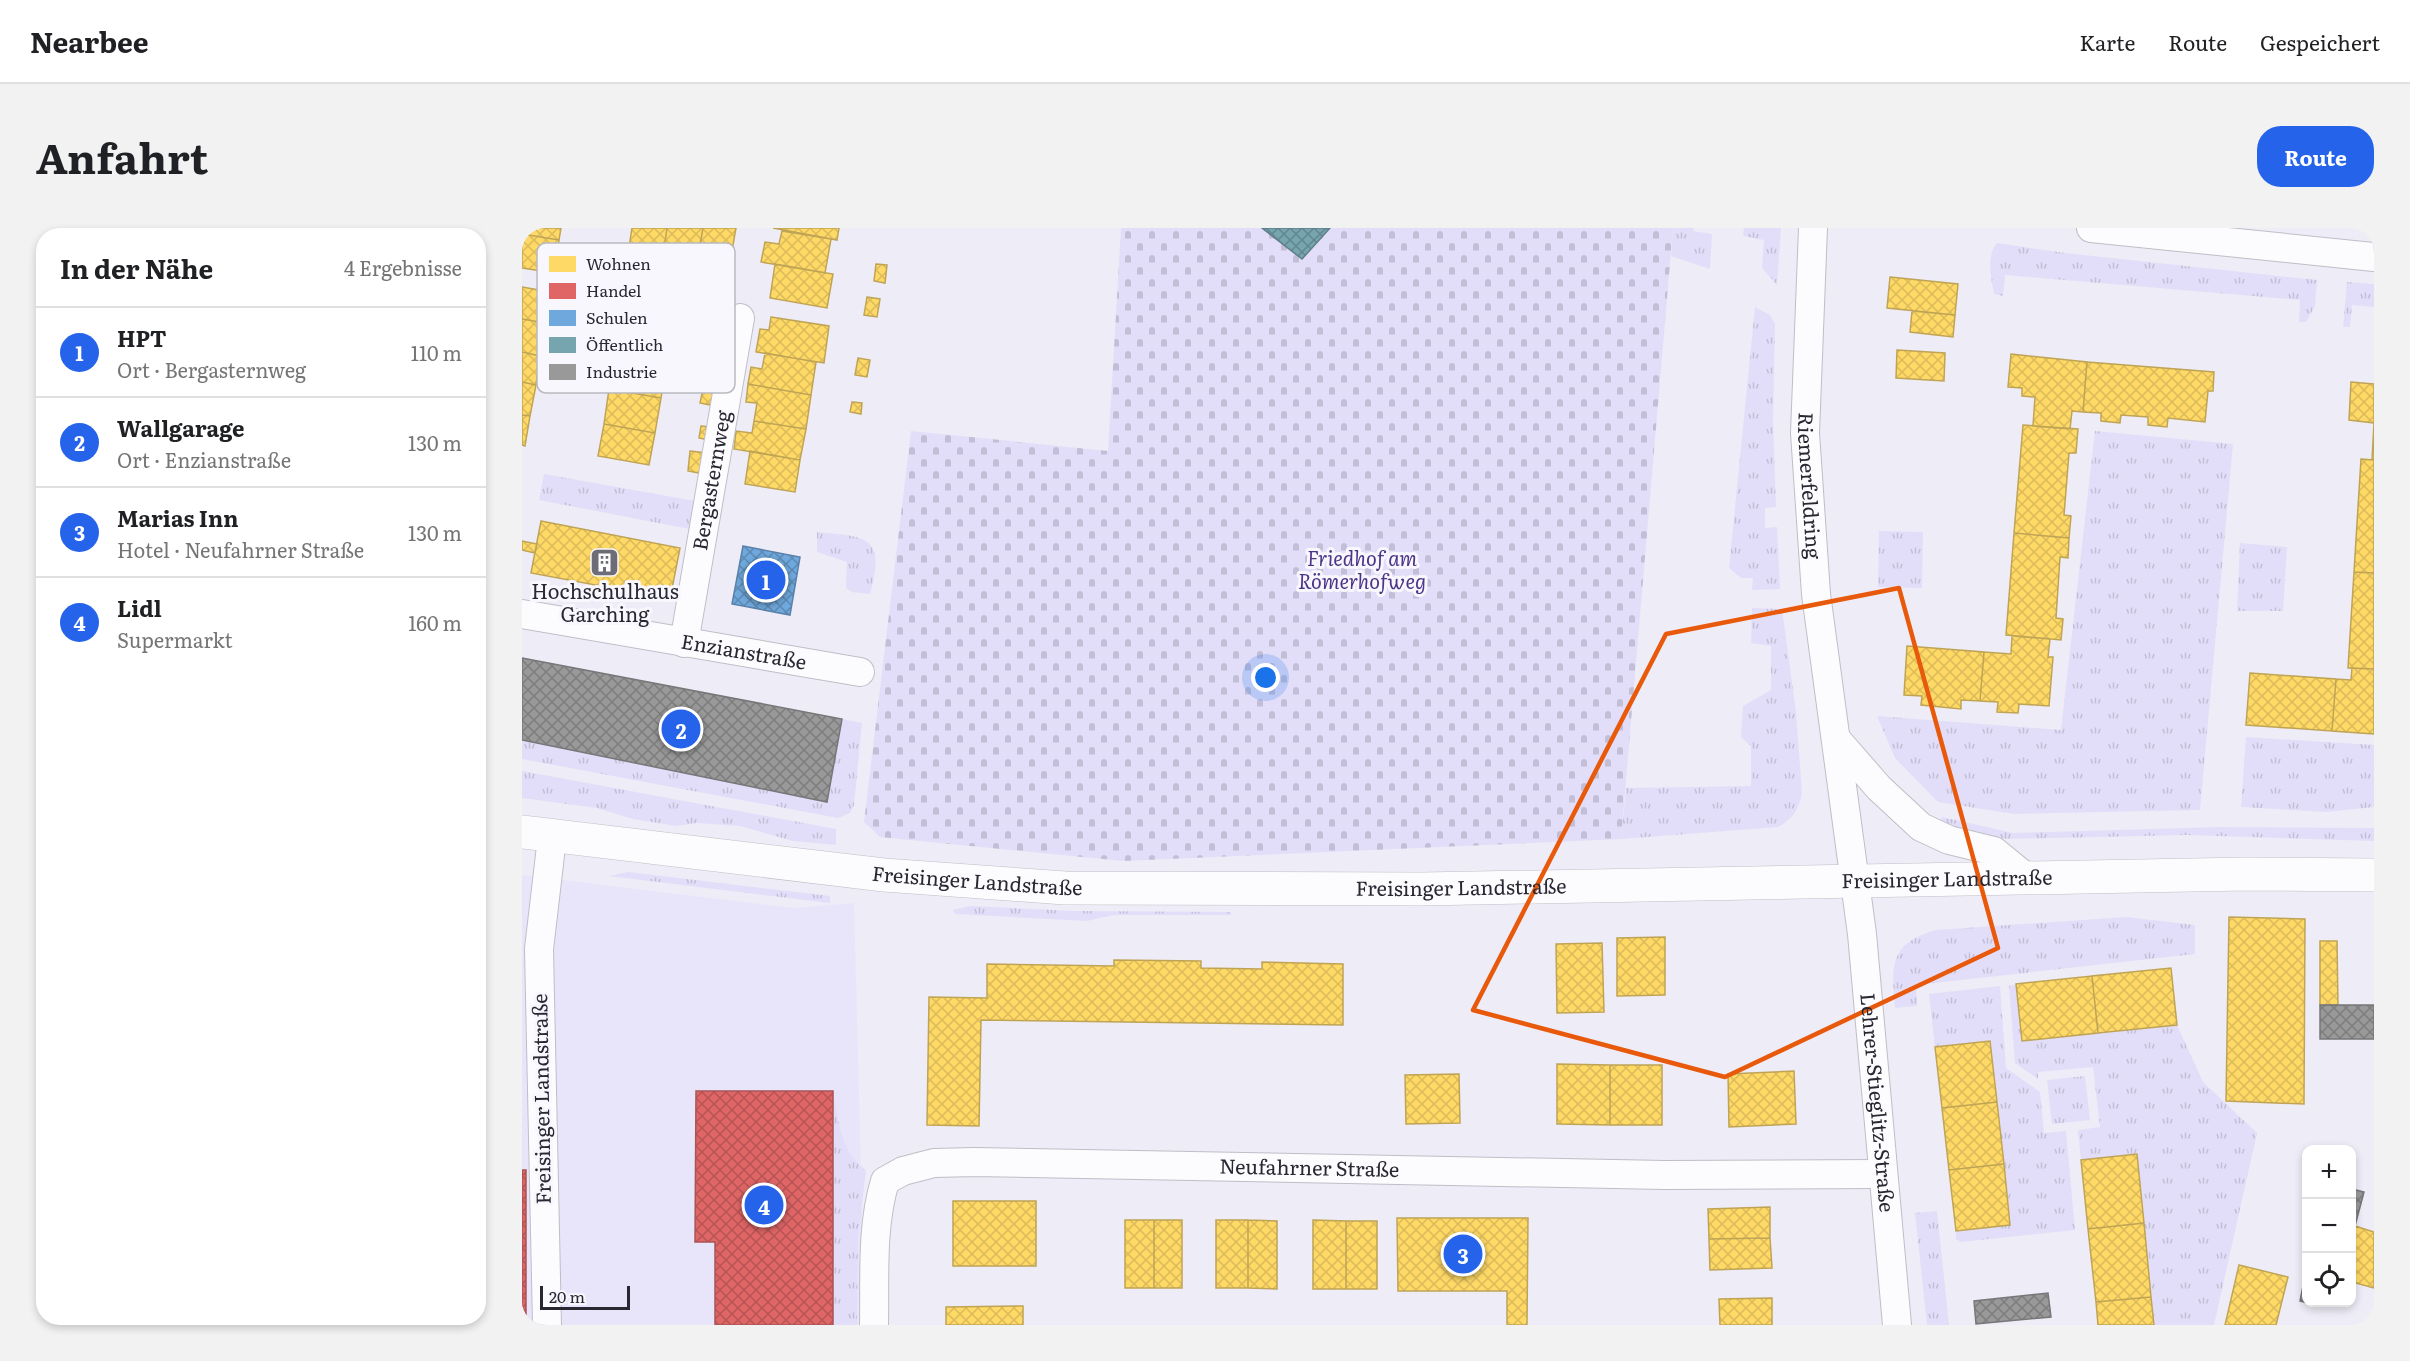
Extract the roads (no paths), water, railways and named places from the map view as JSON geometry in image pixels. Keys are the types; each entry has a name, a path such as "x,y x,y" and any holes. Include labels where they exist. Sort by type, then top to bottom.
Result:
{"street":[{"name":"Riemerfeldring","path":"1813,228 1805,433 1816,594 1838,741 1855,881"},
{"path":"2091,228 2318,240 2374,257"},
{"name":"Bergasternweg","path":"735,347 740,318"},
{"name":"Bergasternweg","path":"684,643 727,393"},
{"name":"Enzianstraße","path":"522,614 860,672"},
{"path":"1838,741 1879,788 1922,827 1949,840 1994,851 2027,878"},
{"name":"Freisinger Landstraße","path":"547,1325 537,835 884,875 1065,888 1411,890 2027,878 2374,875"},
{"name":"Lehrer-Stieglitz-Straße","path":"1855,881 1862,934 1882,1174 1898,1325"},
{"name":"Neufahrner Straße","path":"874,1325 875,1240 880,1199 885,1181 903,1171 934,1163 1091,1163 1665,1175 1882,1174"}],"place":[{"name":"Hochschulhaus Garching","path":"605,562"},
{"name":"HPT","path":"766,580"},
{"name":"Wallgarage","path":"681,729"},
{"name":"Lidl","path":"764,1205"},
{"name":"Marias Inn","path":"1463,1254"}],"park label":[{"name":"Friedhof am Römerhofweg","path":"1362,570"}]}
